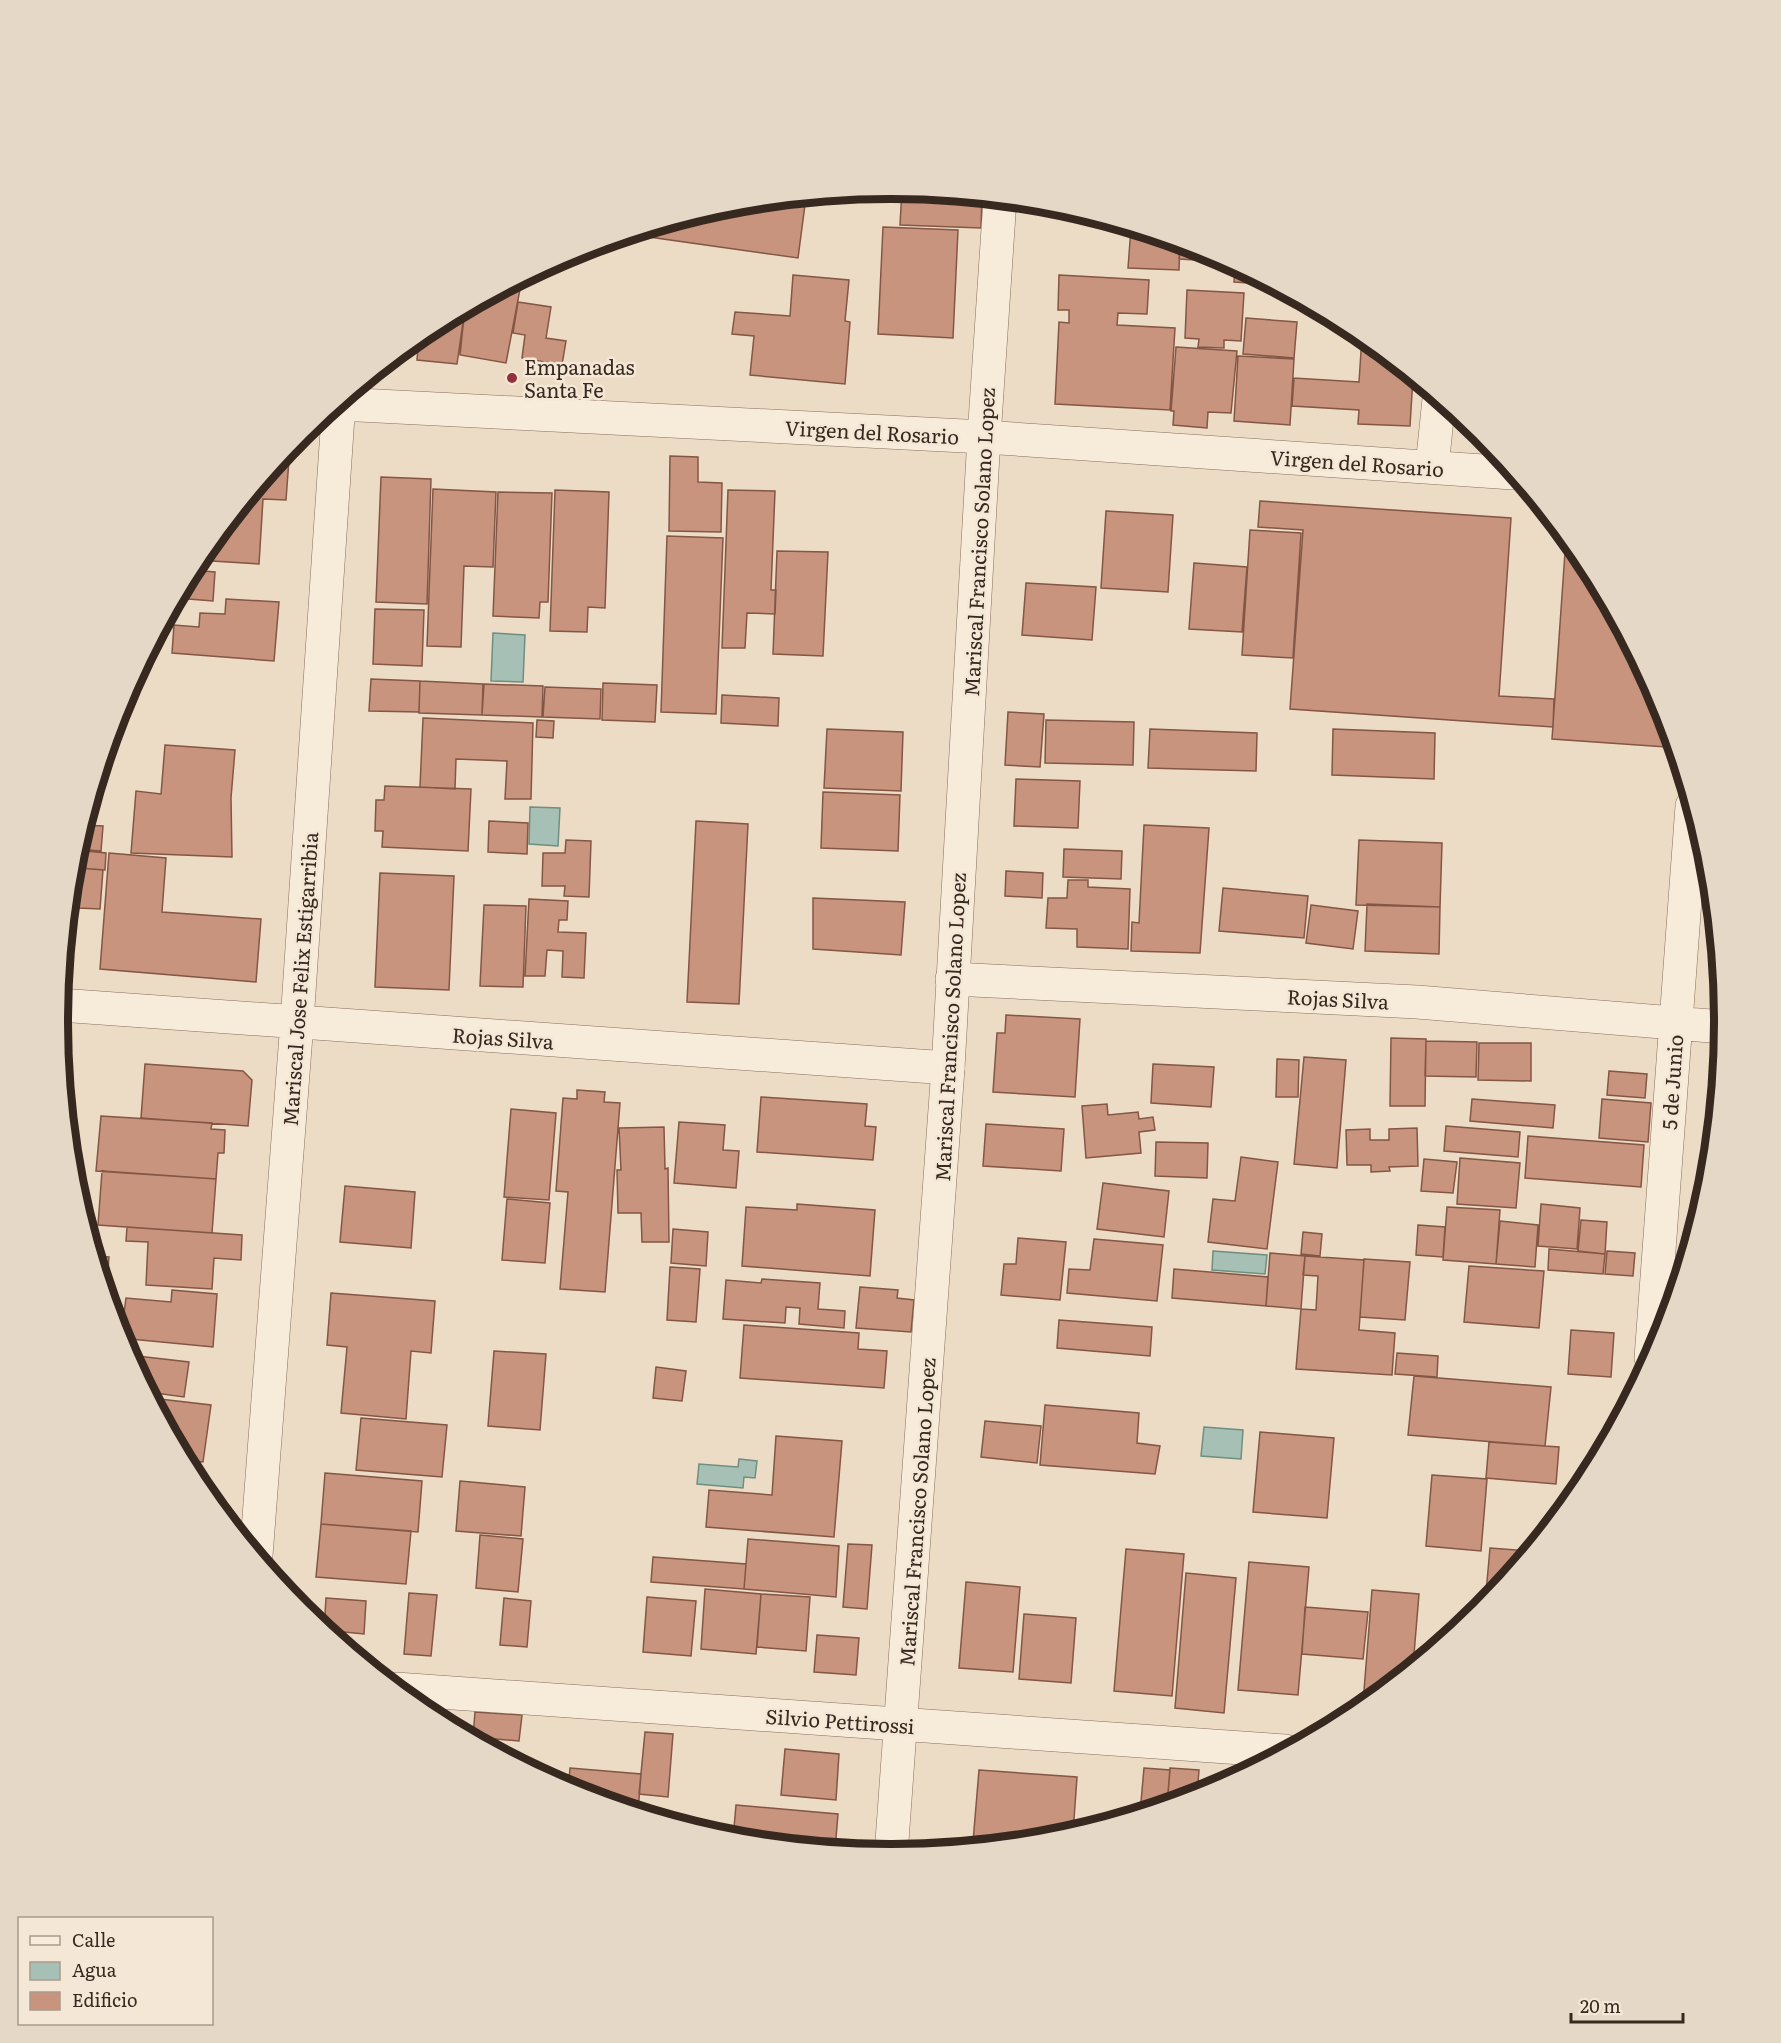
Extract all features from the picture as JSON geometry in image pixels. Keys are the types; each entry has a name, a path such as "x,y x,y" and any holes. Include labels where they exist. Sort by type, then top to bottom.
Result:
{"street":[{"name":"Mariscal Francisco Solano Lopez","path":"892,1844 948,1068 1000,206"},
{"name":"Virgen del Rosario","path":"348,403 984,437 1502,471"},
{"path":"1432,467 1438,408"},
{"name":"Mariscal Jose Felix Estigarribia","path":"257,1546 297,1022 338,412"},
{"name":"5 de Junio","path":"1653,1331 1690,829"},
{"name":"Rojas Silva","path":"952,979 1417,1002 1714,1026"},
{"name":"Rojas Silva","path":"68,1006 948,1068"},
{"name":"Silvio Pettirossi","path":"411,1690 1273,1750"}],"water":[{"path":"493,633 525,635 523,682 491,681"},
{"path":"530,807 560,808 558,846 529,844"},
{"path":"1213,1251 1267,1255 1265,1274 1212,1270"},
{"path":"1204,1427 1243,1430 1241,1459 1201,1456"},
{"path":"739,1459 757,1461 755,1478 744,1477 743,1488 697,1484 699,1464 738,1467"}],"building":[{"path":"901,198 982,204 981,228 900,225"},
{"path":"805,204 798,258 645,236 730,214"},
{"path":"883,227 958,230 953,338 878,334"},
{"path":"1130,235 1180,251 1179,270 1128,268"},
{"path":"1179,251 1204,260 1179,259"},
{"path":"1234,274 1256,283 1234,282"},
{"path":"793,275 849,280 845,321 850,322 845,384 750,375 754,336 732,334 735,312 790,316"},
{"path":"1059,275 1149,280 1147,314 1118,313 1117,325 1175,328 1170,410 1055,404 1059,322 1069,323 1069,310 1058,310"},
{"path":"521,286 506,363 460,355 464,318"},
{"path":"1187,290 1244,293 1241,341 1224,340 1224,348 1198,347 1199,339 1185,338"},
{"path":"518,302 551,307 546,338 566,341 562,365 522,358 525,335 513,333"},
{"path":"464,318 457,364 417,360 418,348"},
{"path":"1246,318 1297,322 1294,358 1243,354"},
{"path":"1176,347 1237,351 1231,413 1208,412 1207,428 1173,425 1174,411 1171,411"},
{"path":"1361,347 1412,386 1410,426 1358,424 1359,410 1292,406 1294,378 1359,382"},
{"path":"1238,356 1294,359 1290,425 1234,421"},
{"path":"670,456 698,457 698,482 722,483 721,532 669,531"},
{"path":"289,461 286,500 263,499 259,564 208,561 238,520"},
{"path":"381,477 431,479 427,604 376,602"},
{"path":"433,489 496,492 493,567 464,566 461,647 427,646"},
{"path":"555,490 609,492 605,608 588,607 587,632 550,631"},
{"path":"728,490 775,491 771,590 776,590 775,614 747,613 745,648 722,648"},
{"path":"498,492 552,493 548,602 540,602 539,618 493,616"},
{"path":"1260,501 1511,518 1499,696 1554,699 1553,727 1290,709 1303,530 1258,527"},
{"path":"1106,511 1173,515 1168,592 1101,588"},
{"path":"1250,530 1301,533 1293,658 1242,655"},
{"path":"667,536 723,538 716,714 661,712"},
{"path":"1565,550 1603,610 1629,657 1666,747 1552,739"},
{"path":"777,551 828,552 823,656 773,654"},
{"path":"1194,563 1247,567 1242,632 1189,629"},
{"path":"202,571 215,572 213,601 185,599"},
{"path":"1026,583 1096,587 1092,640 1022,635"},
{"path":"226,599 279,602 274,661 172,653 174,625 199,627 200,613 225,614"},
{"path":"375,609 424,610 422,666 373,664"},
{"path":"371,679 420,681 419,712 369,711"},
{"path":"420,681 483,684 482,715 419,713"},
{"path":"603,683 657,685 655,722 602,720"},
{"path":"484,684 543,686 542,717 482,715"},
{"path":"545,687 601,689 600,719 543,717"},
{"path":"722,695 779,698 778,726 721,723"},
{"path":"1008,712 1044,714 1040,767 1005,765"},
{"path":"423,718 533,723 531,799 505,799 507,761 456,759 455,789 420,787"},
{"path":"537,720 554,721 553,738 536,737"},
{"path":"1046,720 1134,722 1133,765 1045,763"},
{"path":"827,729 903,732 901,791 824,788"},
{"path":"1150,729 1257,733 1256,771 1148,768"},
{"path":"1333,729 1435,733 1434,779 1332,775"},
{"path":"165,745 235,750 231,798 232,857 131,853 136,791 161,794"},
{"path":"1016,779 1080,781 1078,828 1014,826"},
{"path":"385,786 471,789 468,851 382,847 383,831 375,831 376,800 384,800"},
{"path":"823,792 900,795 898,851 821,848"},
{"path":"489,821 528,823 527,854 488,852"},
{"path":"696,821 748,824 739,1004 687,1002"},
{"path":"92,825 103,826 101,851 86,850"},
{"path":"1144,825 1209,828 1200,953 1131,951 1132,922 1139,923"},
{"path":"566,840 591,841 589,897 564,896 565,886 542,886 543,853 565,853"},
{"path":"1359,840 1442,843 1440,907 1356,905"},
{"path":"1064,849 1122,851 1121,879 1063,877"},
{"path":"85,851 106,853 105,870 82,868"},
{"path":"109,853 166,858 162,912 261,919 256,982 100,969"},
{"path":"82,868 103,870 100,909 78,908"},
{"path":"1006,871 1043,873 1042,898 1005,896"},
{"path":"380,873 454,876 449,990 375,987"},
{"path":"1068,880 1088,880 1088,887 1130,889 1128,949 1077,947 1077,929 1046,928 1048,898 1067,898"},
{"path":"1223,888 1308,896 1304,938 1219,931"},
{"path":"813,898 905,902 901,955 813,949"},
{"path":"529,899 568,901 567,920 559,920 558,932 586,933 584,978 562,977 563,951 547,950 545,976 525,976"},
{"path":"1367,904 1440,907 1439,954 1365,951"},
{"path":"484,905 526,906 523,987 480,986"},
{"path":"1311,905 1358,911 1353,949 1306,943"},
{"path":"1006,1015 1080,1019 1075,1097 993,1092 997,1033 1005,1033"},
{"path":"1391,1038 1426,1039 1425,1106 1390,1106"},
{"path":"1426,1041 1477,1042 1476,1077 1425,1076"},
{"path":"1479,1043 1531,1043 1531,1081 1478,1080"},
{"path":"1304,1057 1346,1060 1337,1168 1294,1164"},
{"path":"1277,1059 1299,1060 1298,1097 1276,1097"},
{"path":"145,1064 243,1071 252,1080 248,1126 141,1118"},
{"path":"1153,1064 1214,1067 1211,1107 1151,1103"},
{"path":"1609,1071 1647,1074 1645,1098 1607,1095"},
{"path":"577,1090 605,1092 604,1102 620,1103 605,1292 560,1289 568,1192 556,1191 563,1098 577,1099"},
{"path":"761,1097 867,1104 865,1126 876,1127 873,1160 757,1152"},
{"path":"1472,1099 1555,1105 1553,1128 1470,1121"},
{"path":"1602,1099 1651,1103 1648,1142 1599,1138"},
{"path":"1107,1104 1108,1115 1138,1112 1139,1119 1153,1117 1155,1130 1139,1132 1141,1153 1086,1158 1082,1106"},
{"path":"511,1109 556,1113 549,1200 504,1197"},
{"path":"101,1116 212,1123 211,1129 225,1130 224,1153 218,1153 216,1179 96,1171"},
{"path":"679,1122 725,1125 723,1150 739,1151 736,1188 674,1183"},
{"path":"986,1124 1064,1129 1061,1171 983,1166"},
{"path":"1446,1126 1520,1132 1518,1157 1444,1151"},
{"path":"664,1127 665,1169 668,1168 669,1242 642,1242 641,1213 618,1213 617,1170 621,1170 619,1128"},
{"path":"1417,1128 1418,1166 1389,1167 1390,1171 1371,1172 1371,1165 1347,1165 1346,1130 1370,1129 1370,1140 1389,1140 1389,1129"},
{"path":"1528,1136 1644,1145 1641,1187 1525,1178"},
{"path":"1156,1142 1208,1143 1207,1178 1155,1176"},
{"path":"1241,1157 1278,1162 1267,1249 1208,1242 1213,1199 1235,1201"},
{"path":"1460,1158 1520,1163 1516,1208 1457,1204"},
{"path":"1424,1159 1457,1162 1453,1193 1421,1191"},
{"path":"102,1171 216,1179 212,1233 98,1225"},
{"path":"1103,1183 1169,1191 1164,1237 1097,1229"},
{"path":"345,1186 415,1192 411,1248 340,1242"},
{"path":"507,1199 550,1203 545,1263 502,1260"},
{"path":"797,1204 875,1210 870,1276 742,1266 746,1207 797,1210"},
{"path":"1541,1204 1580,1208 1577,1249 1538,1246"},
{"path":"1447,1207 1500,1210 1496,1264 1443,1260"},
{"path":"1581,1220 1607,1222 1605,1254 1578,1251"},
{"path":"1500,1221 1538,1225 1535,1267 1496,1264"},
{"path":"1418,1225 1445,1227 1443,1257 1416,1255"},
{"path":"127,1227 242,1235 241,1260 214,1258 212,1289 146,1285 148,1242 126,1241"},
{"path":"673,1229 708,1232 706,1266 671,1263"},
{"path":"1303,1232 1322,1234 1320,1256 1301,1254"},
{"path":"1018,1238 1066,1242 1060,1300 1001,1295 1004,1264 1016,1264"},
{"path":"1094,1239 1163,1245 1157,1301 1067,1293 1069,1269 1090,1270"},
{"path":"1549,1249 1605,1254 1603,1274 1548,1270"},
{"path":"1607,1251 1635,1253 1633,1276 1605,1274"},
{"path":"1270,1253 1305,1256 1301,1309 1266,1306"},
{"path":"1305,1256 1364,1260 1359,1330 1395,1333 1392,1375 1296,1369 1301,1309 1316,1310 1318,1276 1303,1275"},
{"path":"102,1257 109,1257 108,1274"},
{"path":"1364,1259 1410,1262 1405,1320 1360,1317"},
{"path":"1469,1266 1544,1271 1539,1328 1464,1322"},
{"path":"670,1267 700,1269 696,1322 667,1320"},
{"path":"1174,1269 1268,1277 1266,1306 1172,1298"},
{"path":"762,1279 820,1283 818,1309 845,1311 844,1328 799,1324 800,1308 786,1307 785,1323 723,1319 726,1280 761,1283"},
{"path":"860,1287 898,1290 897,1298 914,1300 911,1332 856,1328"},
{"path":"172,1290 217,1294 213,1347 131,1339 121,1313 124,1313 126,1298 171,1302"},
{"path":"331,1293 435,1301 431,1353 411,1351 406,1419 341,1413 347,1347 327,1345"},
{"path":"1059,1320 1152,1327 1150,1356 1057,1348"},
{"path":"744,1325 859,1333 858,1349 887,1351 884,1388 740,1378"},
{"path":"1571,1330 1614,1333 1611,1377 1568,1374"},
{"path":"494,1351 546,1354 540,1430 488,1426"},
{"path":"1397,1353 1438,1356 1437,1377 1395,1374"},
{"path":"139,1356 189,1362 184,1397 156,1393"},
{"path":"656,1367 686,1371 682,1401 653,1398"},
{"path":"1414,1376 1551,1387 1545,1446 1408,1435"},
{"path":"159,1399 211,1405 203,1462 195,1461"},
{"path":"1045,1405 1139,1413 1137,1443 1160,1446 1155,1474 1040,1465"},
{"path":"361,1418 447,1425 442,1477 356,1470"},
{"path":"985,1421 1041,1426 1037,1463 981,1457"},
{"path":"1260,1432 1334,1438 1327,1518 1253,1512"},
{"path":"776,1436 842,1441 834,1537 706,1527 709,1490 772,1495"},
{"path":"1489,1442 1559,1447 1556,1484 1486,1478"},
{"path":"325,1473 422,1481 418,1532 321,1524"},
{"path":"1432,1475 1487,1479 1481,1551 1426,1546"},
{"path":"460,1481 525,1487 521,1536 456,1531"},
{"path":"321,1524 411,1531 406,1584 316,1577"},
{"path":"480,1535 523,1539 518,1592 476,1588"},
{"path":"748,1539 839,1546 836,1597 744,1589"},
{"path":"848,1544 872,1545 867,1609 843,1607"},
{"path":"1490,1548 1520,1550 1509,1564 1486,1588"},
{"path":"1126,1549 1184,1554 1172,1696 1114,1691"},
{"path":"653,1557 746,1564 744,1589 651,1582"},
{"path":"1249,1562 1309,1567 1298,1695 1238,1690"},
{"path":"1186,1573 1236,1578 1224,1713 1175,1708"},
{"path":"966,1582 1020,1587 1013,1672 959,1668"},
{"path":"705,1589 761,1594 756,1654 701,1649"},
{"path":"1372,1590 1419,1594 1414,1656 1364,1695"},
{"path":"409,1593 437,1595 431,1656 404,1654"},
{"path":"761,1594 810,1597 806,1651 757,1647"},
{"path":"647,1597 696,1601 691,1656 643,1652"},
{"path":"326,1598 366,1601 364,1634 339,1632 325,1618"},
{"path":"504,1598 531,1601 527,1647 500,1645"},
{"path":"1305,1607 1368,1612 1363,1659 1302,1654"},
{"path":"1024,1614 1076,1618 1071,1683 1019,1679"},
{"path":"817,1635 859,1638 856,1675 814,1672"},
{"path":"475,1712 522,1715 519,1741 487,1738 474,1731"},
{"path":"645,1732 673,1734 668,1797 639,1794"},
{"path":"785,1749 839,1754 836,1800 781,1795"},
{"path":"570,1768 641,1774 639,1805 626,1801 569,1779"},
{"path":"1144,1768 1170,1770 1168,1796 1141,1805"},
{"path":"1170,1768 1199,1770 1198,1785 1168,1796"},
{"path":"979,1770 1077,1777 1074,1823 1051,1829 973,1840"},
{"path":"736,1805 838,1814 836,1843 734,1830"}],"place":[{"name":"Empanadas Santa Fe","path":"512,378"}]}
